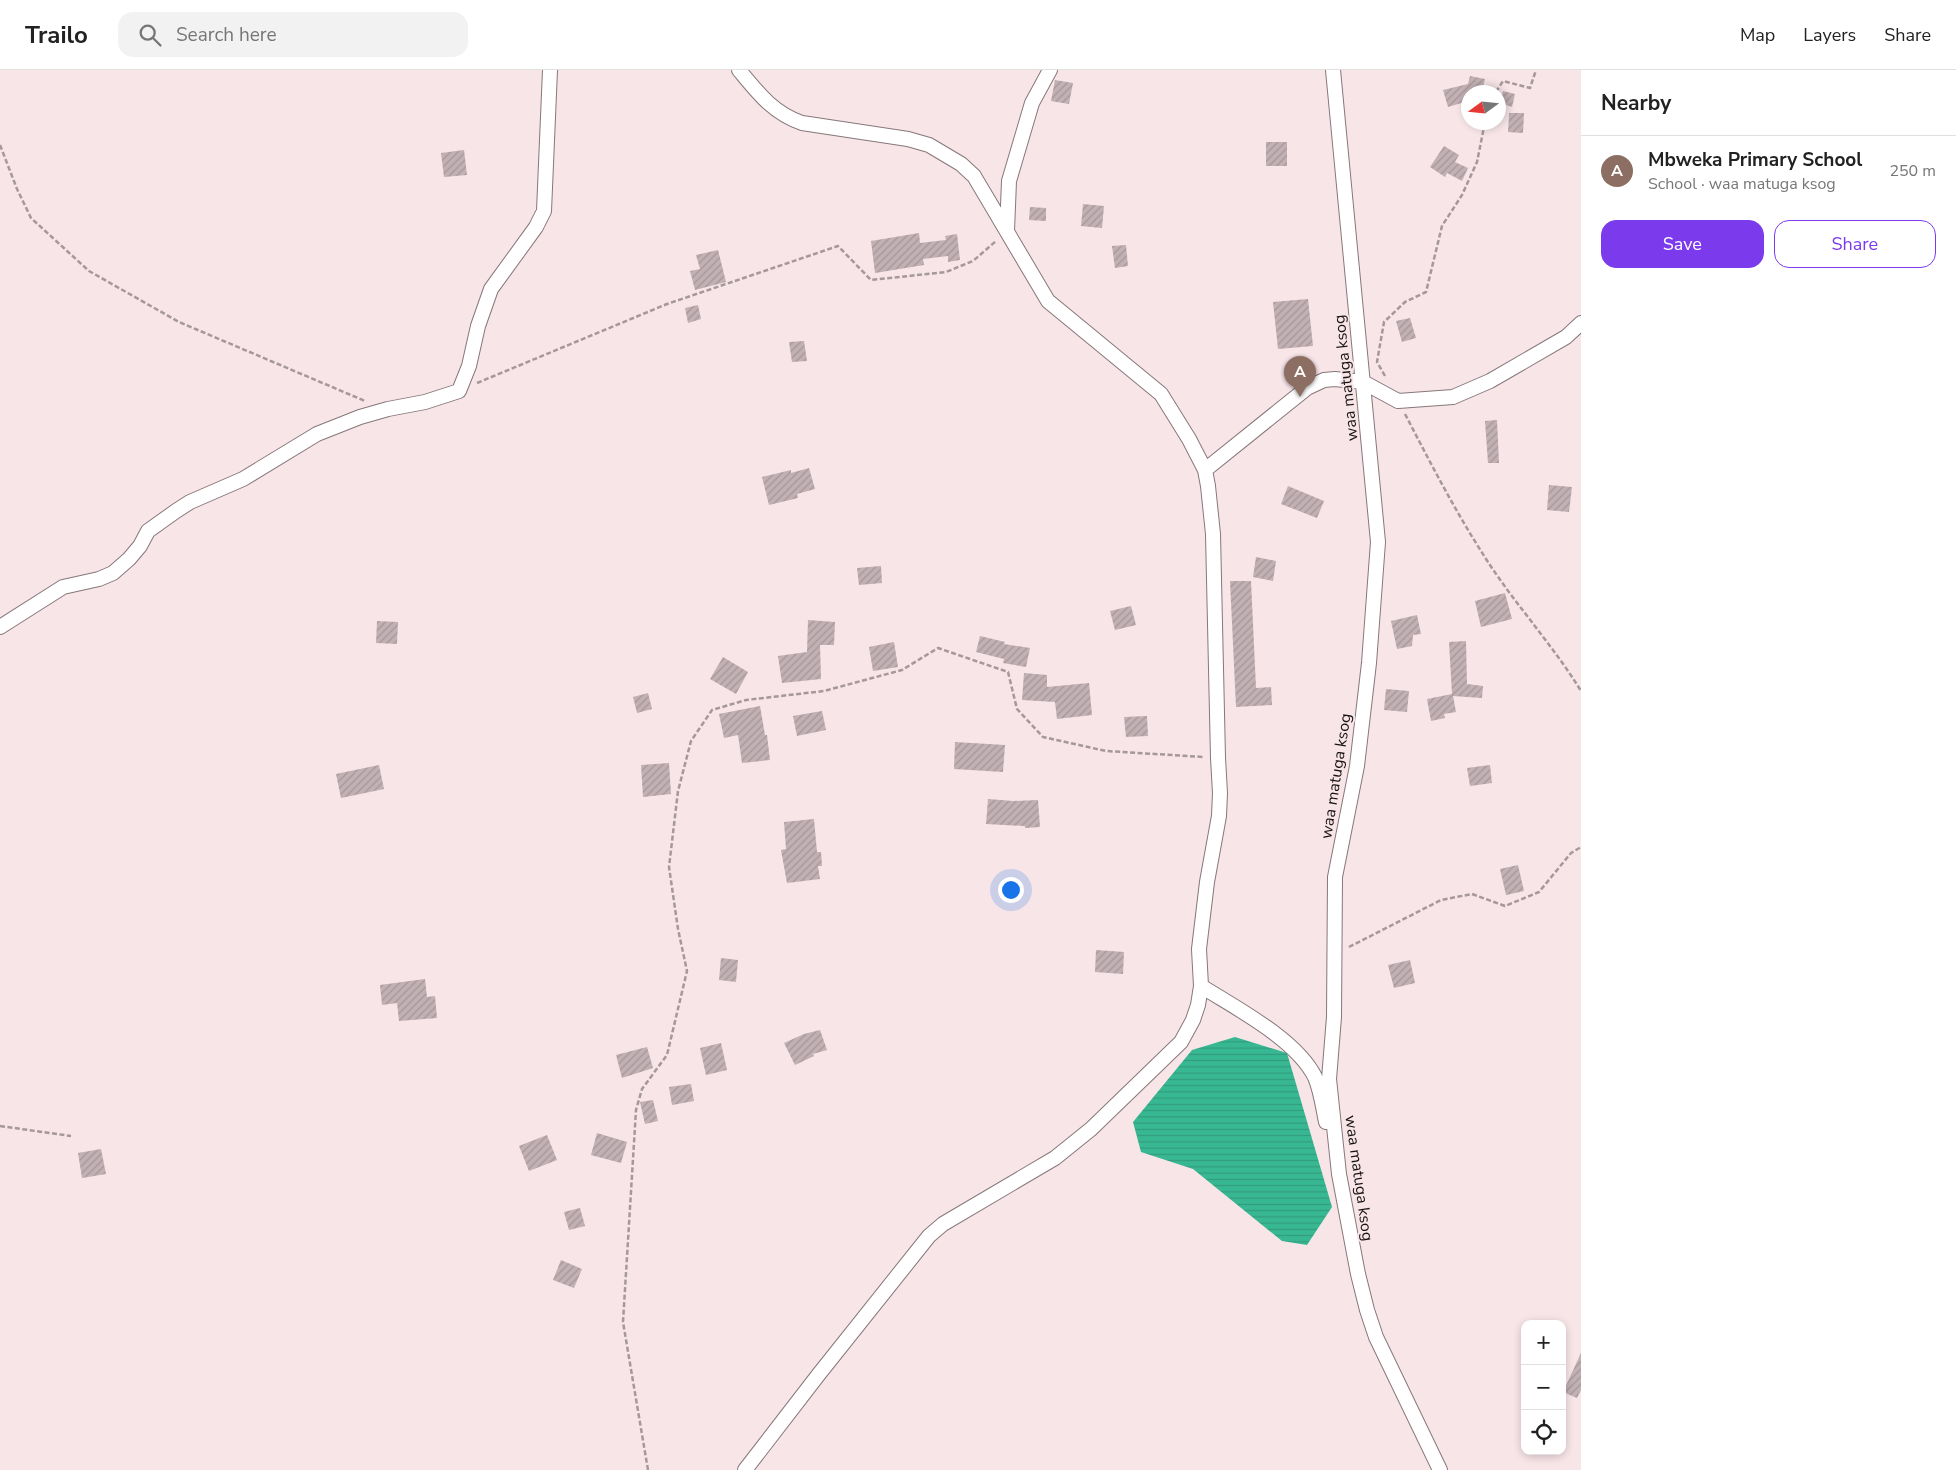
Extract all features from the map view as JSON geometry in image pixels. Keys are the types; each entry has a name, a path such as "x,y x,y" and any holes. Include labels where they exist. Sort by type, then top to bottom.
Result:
{"street":[{"path":"0,627 63,587 99,579 113,573 129,560 140,546 148,531 190,502 243,479 317,434 360,417 425,402 459,390 490,289 536,227 544,211 550,70"},
{"path":"739,70 762,97 787,118 802,123 908,139 929,145 961,164 974,176 1048,301 1161,394 1189,439 1205,470 1208,486 1213,534 1220,793 1219,816 1207,882 1199,949 1201,986 1193,1020 1181,1042 1097,1123 1055,1158 944,1224 930,1236 745,1470"},
{"path":"1007,232 1009,180 1032,103 1050,70"},
{"name":"waa matuga ksog","path":"1332,70 1378,542 1357,766 1335,877 1334,1017 1329,1079 1339,1174 1358,1274 1376,1338 1440,1470"},
{"path":"1205,470 1307,388 1324,380 1335,379 1363,382 1398,400 1453,397 1490,382 1566,337 1581,323"},
{"path":"1201,986 1277,1034 1306,1064 1316,1079 1339,1174"}],"path":[{"path":"1500,85 1502,81 1530,88 1536,70"},
{"path":"1385,378 1377,362 1384,322 1405,302 1426,292 1442,226 1462,195 1477,162 1483,130"},
{"path":"0,145 17,190 31,218 89,271 179,322 335,389 388,409"},
{"path":"459,390 668,304 838,246 871,280 946,272 973,261 1007,232"},
{"path":"1398,400 1432,467 1482,552 1567,667 1581,691"},
{"path":"648,1470 623,1322 636,1110 642,1089 667,1055 687,971 678,928 669,867 678,791 692,741 712,710 746,700 824,691 902,670 938,648 1008,672 1017,709 1043,737 1106,751 1218,758"},
{"path":"1335,954 1441,900 1472,894 1505,906 1539,892 1571,853 1581,847"},
{"path":"0,1126 71,1136"}],"shaded area":[{"path":"1235,1037 1287,1053 1332,1207 1307,1245 1282,1241 1193,1169 1141,1152 1133,1122 1192,1050"}],"building":[{"path":"1470,76 1485,79 1484,85 1464,85 1468,84"},
{"path":"1055,80 1073,83 1069,104 1051,101"},
{"path":"1461,86 1461,103 1448,107 1443,90"},
{"path":"1506,92 1515,94 1512,107 1506,105"},
{"path":"1509,113 1524,113 1523,133 1508,132"},
{"path":"1266,142 1287,142 1287,166 1266,166"},
{"path":"1444,146 1459,155 1455,162 1468,168 1462,181 1447,173 1445,177 1430,167"},
{"path":"464,150 467,175 444,177 441,153"},
{"path":"1083,204 1104,206 1102,228 1081,226"},
{"path":"1030,207 1046,208 1046,221 1029,220"},
{"path":"919,233 920,243 946,240 945,236 957,234 960,260 948,262 948,256 923,259 924,265 875,273 871,241"},
{"path":"1126,245 1128,266 1115,268 1112,246"},
{"path":"718,250 726,282 695,290 690,271 700,269 696,255"},
{"path":"1308,299 1313,346 1278,349 1273,302"},
{"path":"698,305 701,319 688,323 685,308"},
{"path":"1410,318 1416,338 1402,342 1396,321"},
{"path":"804,341 807,361 792,362 789,342"},
{"path":"1497,420 1499,463 1488,463 1485,421"},
{"path":"809,468 815,489 797,494 798,498 769,505 762,477 791,470 791,473"},
{"path":"1549,485 1572,487 1569,512 1547,510"},
{"path":"1288,486 1324,501 1317,518 1281,504"},
{"path":"1256,557 1276,561 1273,581 1253,577"},
{"path":"881,566 882,583 859,585 857,568"},
{"path":"1230,581 1251,581 1256,688 1271,687 1272,705 1236,707"},
{"path":"1505,593 1512,619 1481,627 1475,601"},
{"path":"1131,606 1136,625 1115,630 1110,611"},
{"path":"1417,615 1421,634 1413,635 1412,646 1397,649 1391,621"},
{"path":"808,620 835,622 834,645 820,645 821,679 782,683 778,656 807,652"},
{"path":"377,621 398,622 397,644 376,643"},
{"path":"980,636 1005,642 1004,644 1030,648 1026,667 1003,663 1004,659 976,652"},
{"path":"1466,641 1467,684 1483,686 1482,698 1453,696 1456,712 1444,714 1445,718 1431,721 1427,699 1452,694 1449,642"},
{"path":"894,642 898,667 873,671 869,647"},
{"path":"723,657 748,672 736,694 710,679"},
{"path":"1024,673 1047,675 1047,687 1089,683 1092,715 1057,719 1055,702 1022,700"},
{"path":"1386,689 1409,691 1407,712 1384,710"},
{"path":"648,693 652,709 637,713 633,697"},
{"path":"760,706 765,735 767,735 770,760 742,763 738,735 724,738 719,714"},
{"path":"822,711 826,730 797,736 793,716"},
{"path":"1147,716 1148,736 1126,737 1124,717"},
{"path":"955,742 1005,745 1003,772 954,769"},
{"path":"669,763 671,794 643,797 641,765"},
{"path":"379,765 384,789 341,798 336,774"},
{"path":"1490,765 1492,783 1470,786 1467,768"},
{"path":"988,799 1038,800 1040,827 1025,828 1025,826 986,824"},
{"path":"814,819 817,852 821,852 822,866 818,866 820,879 787,883 781,850 786,849 784,822"},
{"path":"1518,865 1524,891 1506,895 1500,869"},
{"path":"1096,950 1124,952 1123,974 1095,972"},
{"path":"721,958 738,960 736,982 719,980"},
{"path":"1410,960 1415,983 1394,988 1388,965"},
{"path":"425,979 427,997 435,996 437,1018 399,1021 397,1003 382,1005 380,985"},
{"path":"820,1030 827,1050 813,1054 814,1056 795,1065 784,1043 804,1034"},
{"path":"721,1043 727,1070 706,1075 700,1048"},
{"path":"647,1047 653,1068 622,1078 616,1055"},
{"path":"691,1084 694,1101 672,1105 669,1087"},
{"path":"653,1100 658,1121 645,1124 640,1102"},
{"path":"597,1133 627,1142 621,1163 591,1155"},
{"path":"547,1135 557,1160 529,1171 519,1146"},
{"path":"101,1149 106,1174 82,1178 78,1153"},
{"path":"580,1208 585,1226 569,1230 564,1212"},
{"path":"561,1260 582,1269 574,1288 553,1280"},
{"path":"1581,1353 1581,1390 1577,1398 1566,1393 1566,1386"}],"place":[{"name":"Mbweka Primary School","path":"1300,397"}]}
